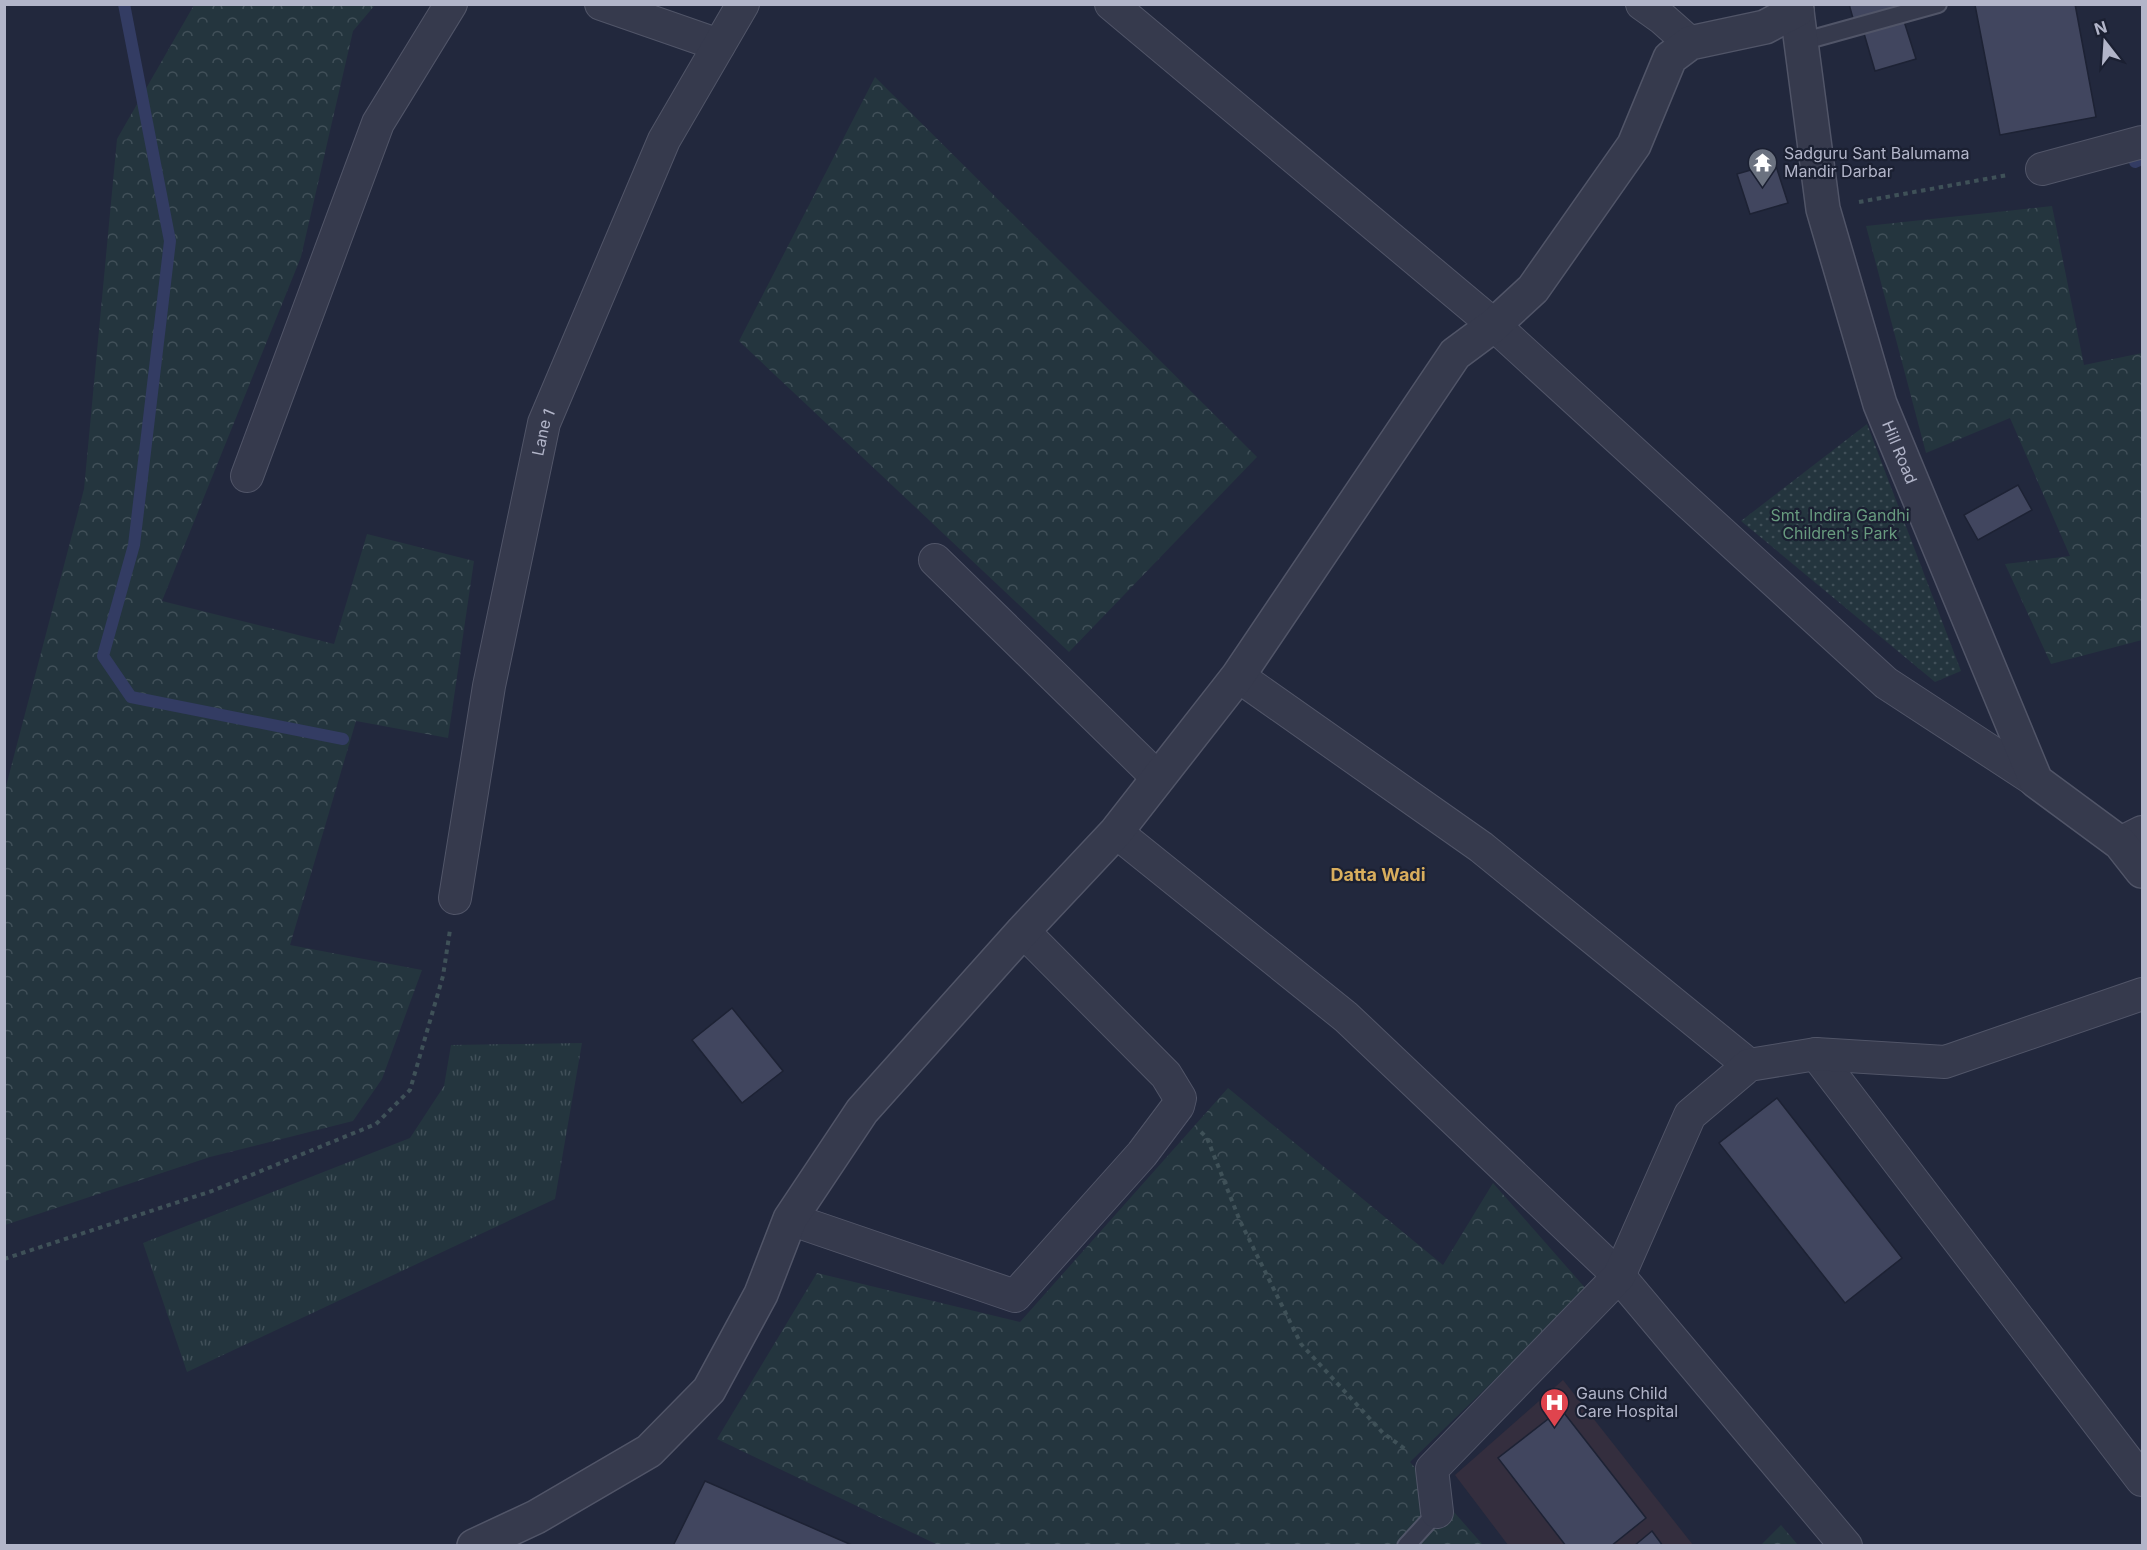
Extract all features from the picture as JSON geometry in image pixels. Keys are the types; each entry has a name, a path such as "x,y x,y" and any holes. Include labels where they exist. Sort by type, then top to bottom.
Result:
{"street":[{"path":"247,476 378,123 452,4"},
{"path":"601,4 719,45"},
{"name":"Lane 1","path":"455,898 489,686 544,423 664,140 743,4"},
{"path":"1111,4 1494,325 1886,683 2036,781 2131,838 2142,871"},
{"path":"1642,4 1690,43"},
{"path":"474,1545 536,1517 649,1451 709,1390 761,1294 790,1219 862,1111 1116,832 1238,676 1455,354 1494,325 1533,289 1634,146 1670,58 1690,43 1798,19"},
{"name":"Hill Road","path":"1798,19 1823,209 1880,404 2036,781"},
{"path":"2042,169 2142,142"},
{"path":"935,560 1158,778"},
{"path":"1238,676 1481,847 1749,1065"},
{"path":"1116,832 1346,1017 1619,1276 1846,1545"},
{"path":"790,1219 1015,1296 1142,1154 1178,1106 1180,1098 1166,1076 1023,932"},
{"path":"1437,1512 1432,1470 1619,1276 1690,1115 1749,1065 1816,1054 1945,1062 2142,994"},
{"path":"1816,1054 2142,1480"}],"lane":[{"path":"1798,19 1938,4"},
{"path":"1406,1545 1437,1512"}],"path":[{"path":"1823,209 2042,169"},
{"path":"4,1259 212,1191 376,1124 410,1090 443,976 455,898"},
{"path":"1178,1106 1207,1138 1240,1221 1301,1344 1383,1433 1432,1470"}],"shaded area":[{"name":"Gauns Child Care Hospital","path":"1563,1380 1693,1545 1508,1545 1455,1475"}],"green space":[{"path":"194,5 375,5 353,31 301,257 162,601 334,644 367,534 474,561 448,738 356,721 290,945 422,970 382,1079 353,1121 210,1157 5,1225 5,790 84,489 117,139"},
{"path":"875,77 1257,457 1069,652 739,341"},
{"path":"2052,206 2084,365 2142,353 2142,640 2051,664 2005,564 2070,556 2010,418 1926,453 1866,226"},
{"name":"Smt. Indira Gandhi Children's Park","path":"1867,424 1961,671 1935,682 1741,521"},
{"path":"582,1043 555,1199 187,1372 143,1243 410,1138 444,1086 451,1045"},
{"path":"1228,1088 1443,1265 1493,1183 1587,1290 1410,1462 1483,1545 938,1545 717,1439 817,1273 1020,1322"},
{"path":"1781,1525 1798,1545 1761,1545"}],"building":[{"path":"1849,4 1915,4 1854,22"},
{"path":"2075,4 2096,117 2000,135 1975,5"},
{"path":"1903,18 1916,59 1875,71 1863,30"},
{"name":"Sadguru Sant Balumama Mandir Darbar","path":"1775,163 1788,203 1750,214 1737,174"},
{"path":"2018,485 2032,510 1978,540 1964,515"},
{"path":"732,1008 783,1071 742,1103 692,1040"},
{"path":"1777,1098 1902,1258 1845,1303 1719,1143"},
{"path":"1561,1409 1646,1518 1611,1546 1566,1546 1498,1458"},
{"path":"705,1481 854,1546 673,1546"},
{"path":"1652,1531 1663,1546 1634,1546"}],"waterway":[{"path":"124,4 170,241 134,545 103,656 131,697 343,739"},
{"path":"2135,162 2142,159"}],"place":[{"name":"Sadguru Sant Balumama Mandir Darbar","path":"1763,188"},
{"name":"Gauns Child Care Hospital","path":"1555,1428"}],"district":[{"name":"Datta Wadi","path":"1378,874"}]}
